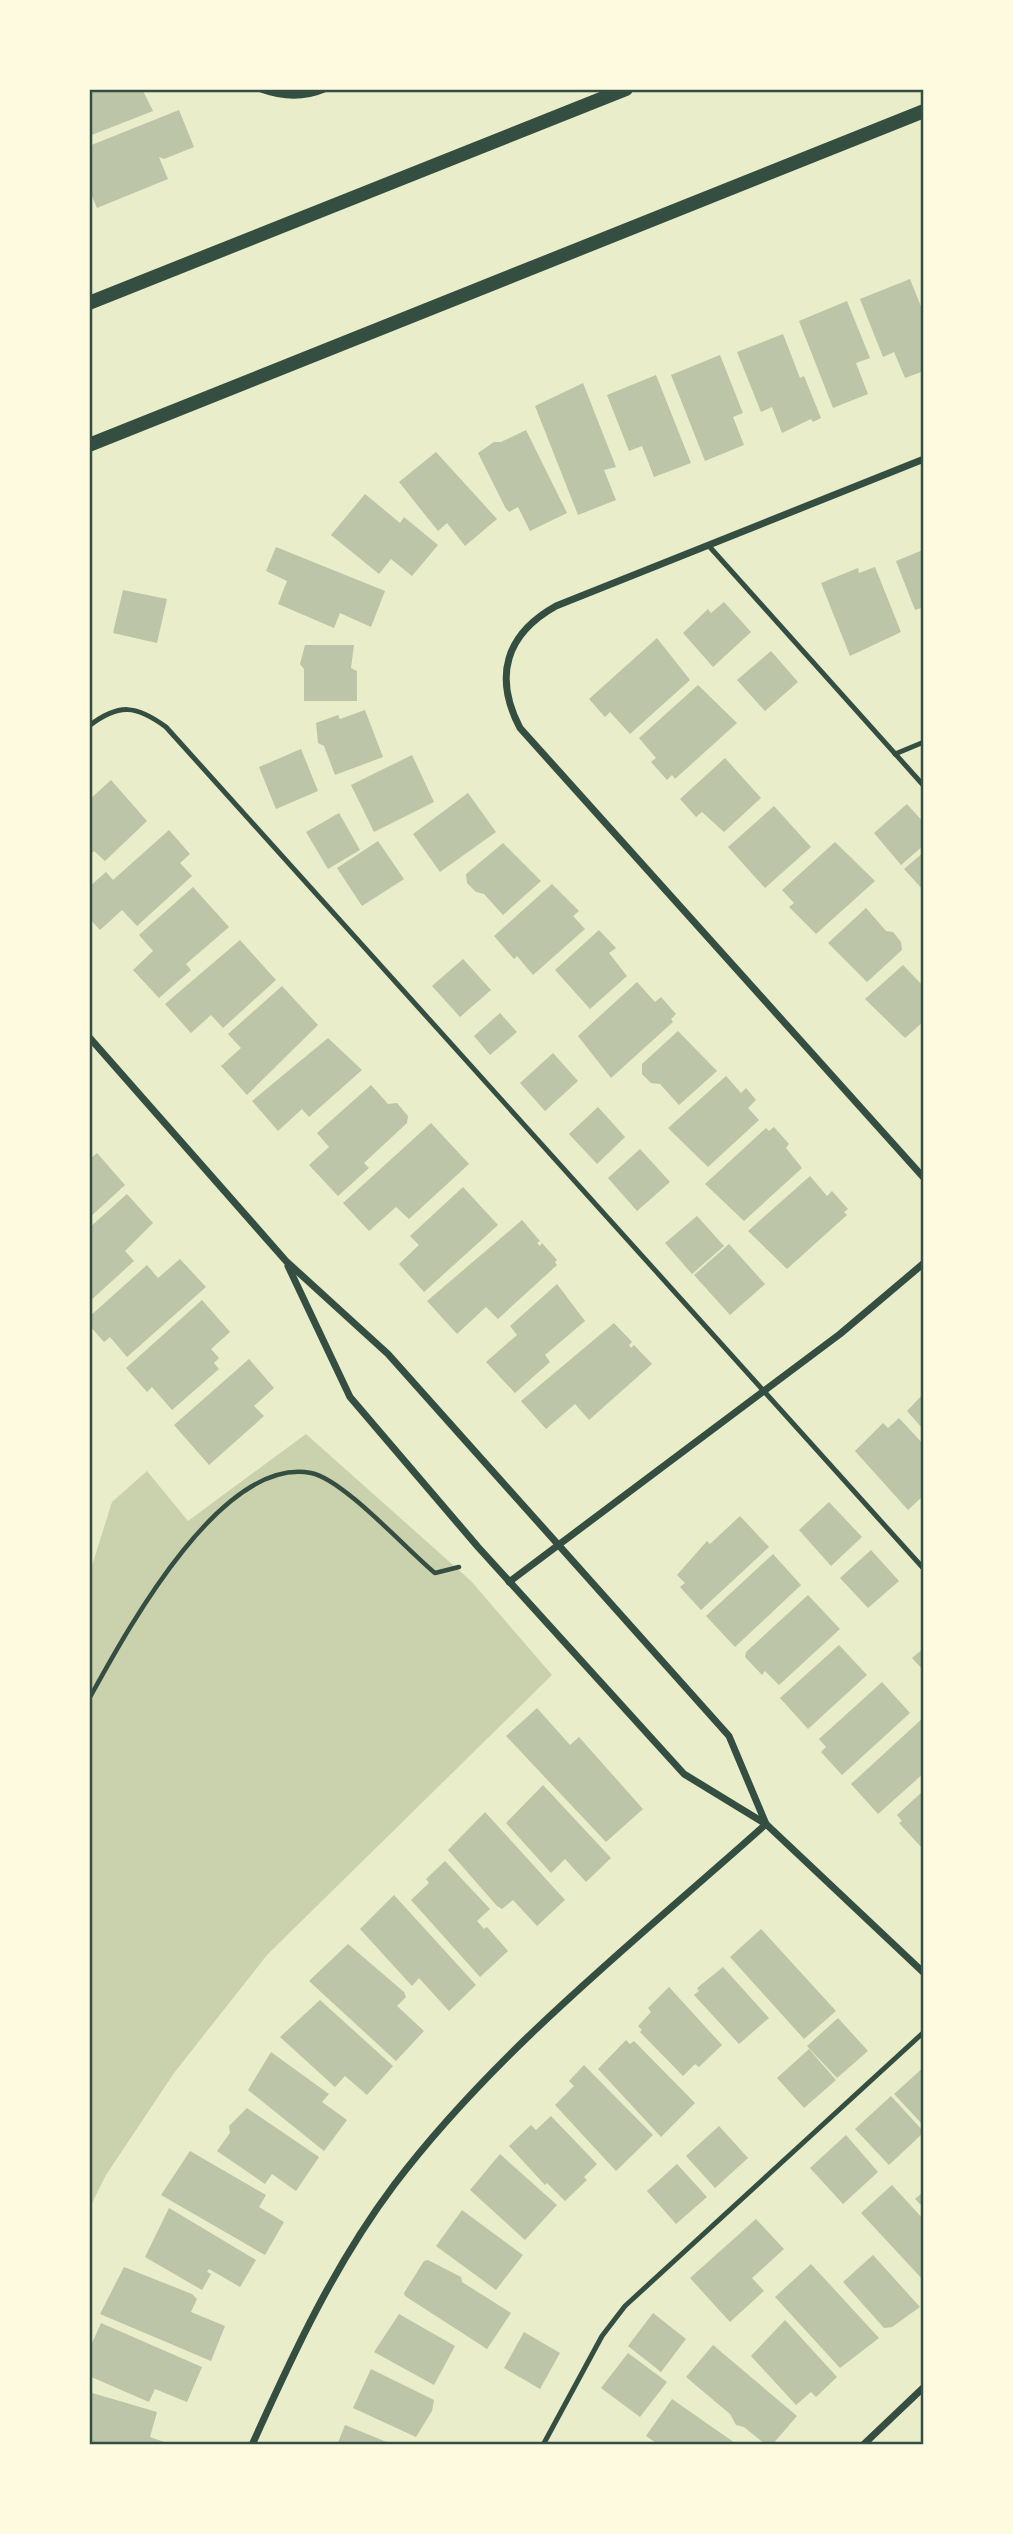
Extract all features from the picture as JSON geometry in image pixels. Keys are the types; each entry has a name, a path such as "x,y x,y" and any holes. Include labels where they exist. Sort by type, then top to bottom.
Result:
{"main road":[{"path":"89,303 626,89"},
{"path":"89,445 924,111"}],"street":[{"path":"261,89 279,95 297,96 324,89"},
{"path":"924,459 556,606 533,618 514,642 506,668 510,709 520,728 924,1178"},
{"path":"89,1037 286,1261 388,1354 729,1736 766,1824"},
{"path":"286,1261 350,1397 509,1582 684,1774 766,1824 924,1973"},
{"path":"509,1582 840,1334 924,1263"},
{"path":"252,2445 307,2322 338,2269 402,2175 455,2111 509,2054 766,1824"},
{"path":"863,2445 924,2387"}],"lane":[{"path":"708,545 924,786"},
{"path":"89,726 103,715 125,708 148,714 166,727 924,1569"},
{"path":"895,754 924,742"},
{"path":"542,2445 602,2336 625,2306 924,2032"}],"path":[{"path":"89,1699 155,1587 189,1541 223,1508 258,1484 287,1472 312,1473 361,1504 401,1545 435,1573 459,1567"},
{"path":"89,2037 89,2115"}],"green space":[{"path":"306,1434 471,1581 552,1675 267,1955 174,2073 106,2175 89,2209 89,1575 112,1502 147,1471 188,1521"}],"building":[{"path":"89,89 142,89 153,111 89,136"},
{"path":"179,110 194,147 164,159 159,157 168,179 97,208 89,189 89,146"},
{"path":"910,279 924,314 924,371 905,378 894,352 883,357 860,299"},
{"path":"847,301 870,358 856,363 868,394 833,408 799,321"},
{"path":"783,334 800,378 804,376 821,418 813,422 811,419 782,433 772,407 761,412 737,352"},
{"path":"720,355 743,413 733,417 744,445 705,461 671,375"},
{"path":"656,375 691,463 654,477 642,446 629,451 607,395"},
{"path":"583,383 616,467 604,470 616,500 578,515 535,406"},
{"path":"526,430 567,513 530,531 518,507 509,512 505,507 478,453 494,442 501,442"},
{"path":"436,452 497,519 465,546 447,523 438,531 399,482"},
{"path":"365,494 400,523 404,517 438,545 412,576 391,559 379,574 331,535"},
{"path":"276,547 385,591 371,627 340,613 334,628 278,604 287,581 266,571"},
{"path":"923,550 924,607 915,610 896,561"},
{"path":"875,567 901,632 850,656 821,583 858,568 859,573"},
{"path":"123,590 167,599 157,643 113,633"},
{"path":"724,602 751,632 713,667 683,633 708,609 711,613"},
{"path":"657,638 690,680 630,734 610,712 605,717 589,699"},
{"path":"305,645 354,645 351,668 357,671 357,701 304,701 304,669 300,664"},
{"path":"771,651 798,682 765,711 737,680"},
{"path":"698,685 737,723 675,779 672,775 667,780 651,762 656,758 639,738"},
{"path":"365,710 383,757 335,775 324,746 318,743 316,723 338,715 340,719"},
{"path":"301,749 318,791 276,809 259,767"},
{"path":"412,755 434,802 374,832 351,785"},
{"path":"725,758 761,798 724,832 702,812 696,817 680,799"},
{"path":"111,780 147,821 105,861 94,851 89,856 89,800"},
{"path":"468,793 496,832 440,872 413,834"},
{"path":"907,804 924,823 924,845 901,865 874,833"},
{"path":"774,806 811,847 765,888 728,847"},
{"path":"339,813 360,850 328,869 306,832"},
{"path":"169,830 190,854 180,863 192,876 137,926 122,910 100,930 89,918 89,887 106,872 113,880"},
{"path":"378,841 404,879 362,906 337,868"},
{"path":"835,842 875,881 816,934 789,907 794,903 782,890"},
{"path":"503,843 541,881 503,915 484,894 476,892 467,883 466,874"},
{"path":"924,852 924,891 904,869"},
{"path":"552,884 579,911 573,916 585,929 533,975 517,956 514,959 494,936"},
{"path":"193,887 229,927 186,964 191,970 159,998 133,970 153,951 139,935"},
{"path":"866,908 886,931 893,932 901,942 902,950 867,982 828,943"},
{"path":"599,930 616,948 609,953 627,976 590,1009 555,970"},
{"path":"240,940 276,980 223,1028 211,1015 191,1033 165,1004"},
{"path":"463,959 491,990 460,1017 432,986"},
{"path":"903,965 924,987 924,1021 905,1038 865,999"},
{"path":"637,982 655,1002 661,997 676,1014 671,1019 673,1022 611,1078 578,1036"},
{"path":"282,986 318,1025 247,1095 221,1066 241,1048 228,1034"},
{"path":"500,1013 517,1032 490,1055 474,1036"},
{"path":"678,1031 717,1071 679,1105 660,1084 651,1083 642,1074 642,1064"},
{"path":"328,1038 362,1070 309,1117 302,1109 278,1131 252,1101"},
{"path":"553,1053 578,1081 545,1111 520,1083"},
{"path":"726,1076 741,1093 746,1088 756,1100 748,1108 759,1120 708,1167 668,1128"},
{"path":"371,1085 388,1104 397,1103 408,1116 407,1123 364,1163 369,1168 338,1196 309,1165 329,1147 317,1133"},
{"path":"598,1107 625,1137 597,1164 569,1134"},
{"path":"431,1123 469,1164 409,1219 396,1207 369,1231 343,1203"},
{"path":"774,1127 789,1144 786,1148 802,1168 744,1221 705,1184 766,1128 769,1131"},
{"path":"640,1149 670,1182 637,1211 608,1178"},
{"path":"97,1153 125,1185 89,1218 89,1160"},
{"path":"810,1176 827,1196 832,1191 848,1209 844,1212 847,1215 787,1269 748,1231"},
{"path":"463,1187 498,1225 424,1292 399,1264 419,1245 410,1236"},
{"path":"127,1194 153,1223 125,1251 134,1261 89,1302 89,1228"},
{"path":"697,1216 724,1246 692,1274 665,1243"},
{"path":"522,1220 540,1241 537,1243 540,1246 542,1243 557,1260 557,1265 498,1319 486,1307 457,1334 427,1301"},
{"path":"729,1244 765,1284 730,1315 694,1275"},
{"path":"180,1259 206,1287 127,1357 110,1337 104,1342 89,1325 89,1317 147,1265 158,1278"},
{"path":"557,1284 585,1321 545,1355 550,1362 515,1393 486,1362 517,1335 510,1326"},
{"path":"202,1300 230,1332 211,1349 219,1358 214,1363 219,1369 172,1410 152,1387 147,1392 126,1368"},
{"path":"614,1323 632,1342 629,1345 631,1348 634,1345 652,1364 589,1420 575,1404 546,1429 521,1401"},
{"path":"249,1359 274,1388 254,1406 264,1416 209,1465 174,1425"},
{"path":"924,1393 924,1430 907,1411"},
{"path":"899,1418 924,1445 924,1495 908,1510 855,1451 883,1423 888,1428"},
{"path":"829,1502 862,1537 831,1566 799,1530"},
{"path":"740,1516 769,1547 701,1610 680,1587 685,1583 677,1575 707,1541 710,1544"},
{"path":"871,1550 899,1581 868,1608 840,1578"},
{"path":"773,1554 801,1585 735,1647 706,1616"},
{"path":"808,1595 840,1629 779,1685 765,1671 762,1675 745,1657 746,1652"},
{"path":"839,1645 867,1675 808,1729 780,1698"},
{"path":"924,1648 924,1671 912,1658"},
{"path":"882,1682 910,1713 842,1775 821,1752 826,1747 819,1739"},
{"path":"537,1708 570,1745 579,1737 643,1809 606,1842 506,1736"},
{"path":"924,1717 924,1773 878,1814 851,1784"},
{"path":"543,1785 611,1858 586,1882 565,1859 551,1873 506,1823"},
{"path":"924,1790 922,1848 899,1823 902,1821 897,1815"},
{"path":"485,1812 565,1900 537,1926 513,1900 502,1909 497,1906 448,1850"},
{"path":"445,1861 490,1909 477,1921 484,1929 487,1927 508,1951 480,1977 411,1900 429,1883 426,1879"},
{"path":"394,1895 476,1985 449,2011 419,1978 412,1986 360,1929"},
{"path":"761,1929 836,2011 804,2039 730,1957"},
{"path":"348,1944 404,1992 406,1997 397,2006 424,2031 396,2061 309,1981"},
{"path":"723,1967 769,2018 739,2044 694,1995 699,1991 697,1988"},
{"path":"669,1987 722,2045 699,2067 695,2064 683,2076 640,2032 642,2030 638,2026 651,2012 648,2008"},
{"path":"320,2000 393,2066 367,2095 345,2076 335,2087 280,2037"},
{"path":"838,2018 868,2051 837,2078 807,2046"},
{"path":"626,2040 630,2044 634,2041 695,2103 661,2137 598,2069"},
{"path":"809,2049 836,2080 804,2108 777,2078"},
{"path":"271,2052 329,2094 322,2102 347,2120 324,2151 248,2090"},
{"path":"584,2065 653,2135 616,2171 555,2105 574,2086 569,2081"},
{"path":"924,2067 924,2126 894,2094"},
{"path":"891,2096 924,2132 889,2165 855,2129"},
{"path":"247,2108 319,2157 296,2191 272,2174 265,2184 217,2151 230,2133 229,2126"},
{"path":"551,2116 597,2164 584,2177 587,2180 565,2201 547,2183 545,2185 509,2146 531,2125 536,2130"},
{"path":"719,2126 748,2158 715,2188 686,2156"},
{"path":"846,2135 878,2172 843,2204 810,2168"},
{"path":"190,2151 266,2195 259,2207 284,2222 265,2255 161,2195"},
{"path":"500,2154 557,2205 525,2240 470,2190"},
{"path":"677,2164 707,2197 676,2224 647,2191"},
{"path":"892,2185 924,2220 924,2281 861,2213"},
{"path":"924,2191 924,2208 915,2199"},
{"path":"169,2208 256,2260 240,2287 209,2269 207,2272 211,2274 202,2290 145,2257"},
{"path":"462,2210 523,2255 496,2290 436,2246"},
{"path":"756,2219 784,2249 752,2278 764,2291 730,2322 690,2278"},
{"path":"873,2255 920,2307 892,2327 884,2328 843,2282"},
{"path":"428,2260 461,2277 462,2282 511,2313 487,2349 405,2296 404,2293 424,2261"},
{"path":"811,2264 879,2338 840,2368 775,2297"},
{"path":"124,2267 192,2294 197,2299 191,2312 225,2326 211,2361 100,2314"},
{"path":"653,2313 686,2339 661,2372 628,2346"},
{"path":"399,2314 455,2346 434,2385 374,2352"},
{"path":"785,2320 837,2377 816,2397 811,2392 796,2405 751,2356"},
{"path":"101,2323 202,2367 187,2402 155,2389 149,2402 89,2376 89,2350"},
{"path":"524,2332 560,2353 540,2389 504,2368"},
{"path":"713,2345 797,2416 772,2445 766,2445 744,2427 736,2425 730,2414 686,2377"},
{"path":"628,2353 667,2382 640,2417 601,2388"},
{"path":"371,2369 434,2400 432,2411 416,2437 353,2408"},
{"path":"89,2392 157,2412 150,2437 173,2445 89,2445"},
{"path":"672,2399 738,2445 659,2445 646,2436"},
{"path":"345,2425 394,2445 337,2445"}]}
